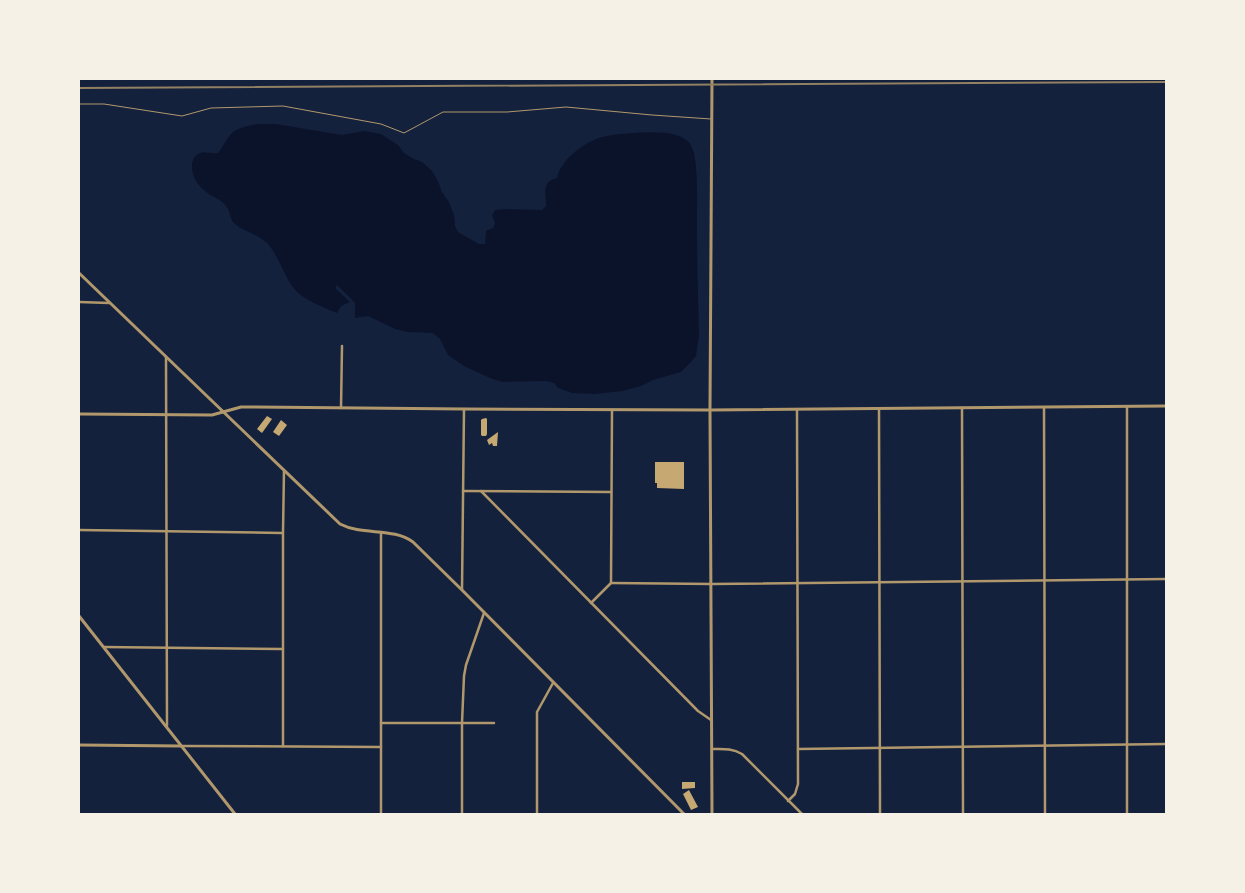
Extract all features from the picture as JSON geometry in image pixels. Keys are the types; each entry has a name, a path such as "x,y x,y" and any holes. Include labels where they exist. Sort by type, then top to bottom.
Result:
{"street":[{"path":"711,814 712,584 710,410 712,79"},
{"path":"79,274 340,524 353,530 408,538 684,814"},
{"path":"79,302 109,303"},
{"path":"341,408 342,346"},
{"path":"166,358 167,727"},
{"path":"79,414 212,414 248,407 797,410 1166,406"},
{"path":"1127,407 1127,814"},
{"path":"962,408 963,814"},
{"path":"1044,408 1045,814"},
{"path":"462,590 464,409"},
{"path":"879,409 880,814"},
{"path":"591,603 611,583 612,410"},
{"path":"788,801 797,789 798,749 797,410"},
{"path":"283,746 284,470"},
{"path":"463,491 611,492"},
{"path":"481,491 698,711 711,720"},
{"path":"79,530 283,533"},
{"path":"381,533 381,814"},
{"path":"611,583 712,584 1166,579"},
{"path":"462,814 464,676 466,664 484,613"},
{"path":"79,616 235,814"},
{"path":"104,647 283,649"},
{"path":"537,814 537,712 553,683"},
{"path":"381,723 494,723"},
{"path":"798,749 1166,744"},
{"path":"79,745 381,747"},
{"path":"712,749 730,749 742,754 802,814"}],"lane":[{"path":"79,104 104,104 182,116 211,108 283,106 381,124 404,133 443,112 507,112 566,107 712,119"}],"water":[{"path":"257,124 276,124 342,135 364,131 381,134 398,145 404,153 422,162 432,171 449,202 458,232 479,244 485,244 486,231 493,228 495,223 492,215 495,210 542,210 546,206 546,185 557,178 564,163 584,145 607,136 623,134 642,132 678,135 689,142 693,150 697,177 699,336 696,356 681,372 653,380 641,386 623,391 594,394 572,393 558,388 554,383 545,381 502,382 490,378 464,366 448,355 440,339 433,333 407,332 395,329 368,316 355,318 355,303 337,285 335,288 350,302 341,306 337,313 312,302 292,286 274,252 267,243 234,223 228,208 202,189 194,176 192,163 197,155 202,152 218,153 233,132"}],"building":[{"path":"267,416 272,419 262,433 257,429"},
{"path":"486,418 487,434 482,436 481,420"},
{"path":"281,420 287,425 279,436 273,432"},
{"path":"498,432 497,446 493,446 492,443 489,445 487,440"},
{"path":"655,462 684,462 684,489 657,488 657,483 655,483"},
{"path":"682,782 695,782 695,788 682,789"},
{"path":"689,790 698,807 691,810 683,794"}],"railway":[{"path":"79,88 1166,82"}]}
